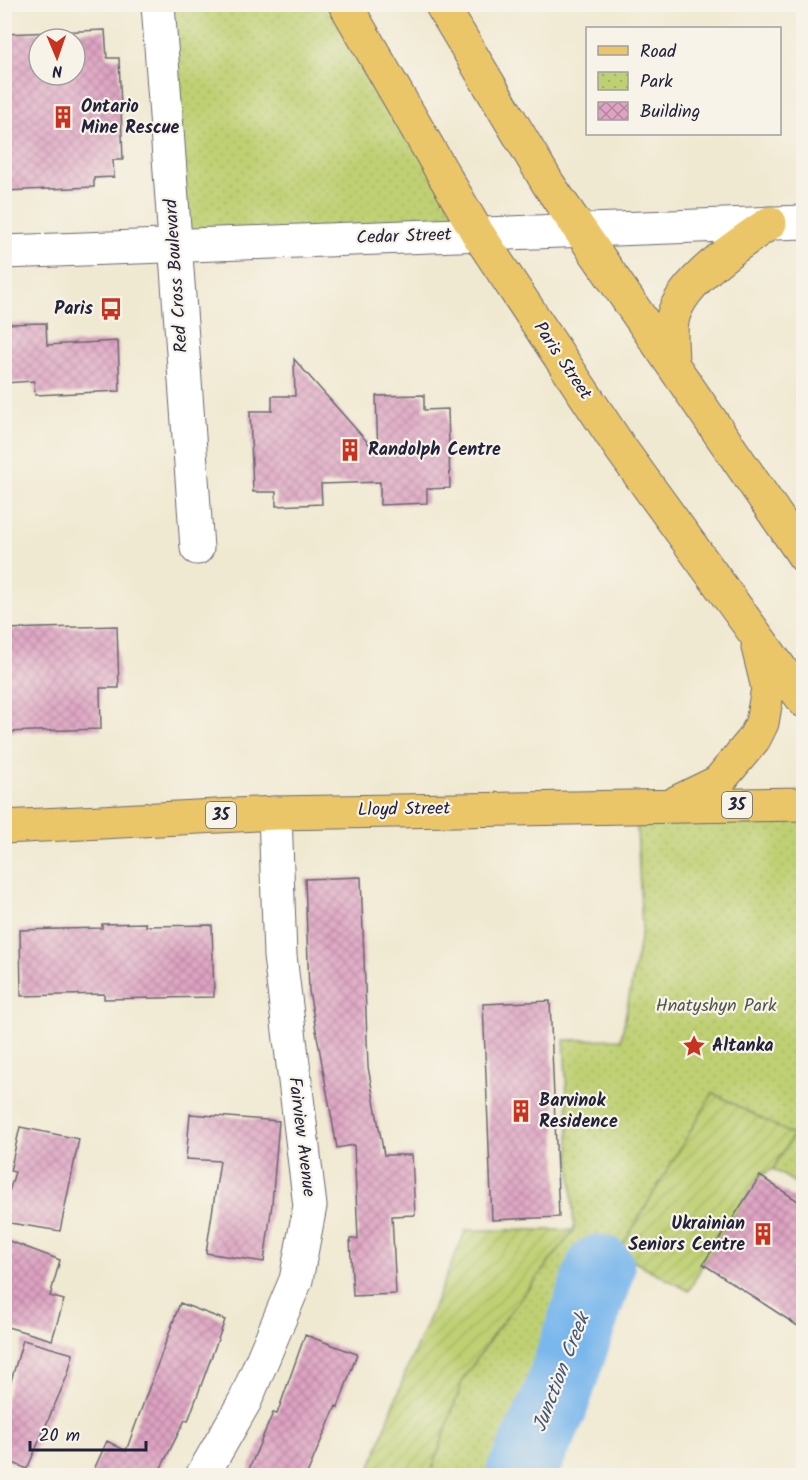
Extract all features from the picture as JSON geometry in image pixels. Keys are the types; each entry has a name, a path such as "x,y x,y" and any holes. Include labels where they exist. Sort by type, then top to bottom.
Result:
{"main road":[{"name":"Paris Street","path":"345,4 478,234 621,449 804,701"},
{"path":"441,4 549,185 804,556"},
{"path":"672,364 673,316 686,291 724,254 770,223"},
{"path":"670,806 718,782 754,739 762,723 768,688 755,633"},
{"name":"Lloyd Street","path":"4,827 275,813 804,804"}],"street":[{"name":"Red Cross Boulevard","path":"158,4 197,548"},
{"name":"Cedar Street","path":"4,252 804,222"},
{"name":"Fairview Avenue","path":"202,1476 244,1401 296,1280 310,1206 280,956 275,813"}],"green space":[{"path":"170,5 341,5 474,232 179,243"},
{"name":"Hnatyshyn Park","path":"803,807 803,1188 773,1169 793,1135 618,1253 606,1319 568,1424 546,1475 430,1476 463,1379 497,1329 574,1230 564,1040 621,1039 642,929 636,810"},
{"path":"713,1093 793,1135 773,1169 760,1176 703,1264 689,1291 618,1253"},
{"path":"466,1230 574,1230 497,1329 463,1379 430,1475 368,1475 405,1374"}],"building":[{"name":"Ontario Mine Rescue","path":"105,30 107,58 119,58 123,160 113,160 114,177 94,178 94,187 4,191 4,34 27,33 27,87 87,87 87,31"},
{"path":"46,323 47,345 118,341 120,391 35,395 34,381 4,383 4,324"},
{"name":"Randolph Centre","path":"294,359 378,454 376,396 424,395 424,410 448,409 450,488 427,489 427,503 380,505 380,482 321,484 322,504 276,506 276,492 253,492 250,411 272,411 272,396 295,396"},
{"path":"117,626 119,688 100,688 101,729 4,732 4,629"},
{"path":"361,877 368,1067 384,1155 412,1155 415,1215 392,1216 396,1294 353,1296 350,1239 358,1239 354,1145 337,1148 309,991 305,879"},
{"path":"146,923 146,926 212,925 214,997 104,999 104,994 21,996 20,930 102,928 102,924"},
{"name":"Barvinok Residence","path":"550,1001 559,1217 492,1220 483,1004"},
{"path":"190,1114 279,1121 272,1204 264,1262 206,1253 220,1161 186,1159"},
{"path":"20,1127 79,1139 60,1231 4,1222 4,1208 15,1172 10,1171"},
{"name":"Ukrainian Seniors Centre","path":"760,1176 804,1205 804,1330 703,1264"},
{"path":"4,1239 60,1260 50,1296 64,1300 52,1340 4,1326"},
{"path":"180,1303 225,1320 188,1421 185,1420 161,1468 178,1476 91,1476 107,1441 126,1451"},
{"path":"305,1335 357,1354 338,1407 336,1406 306,1476 246,1476 273,1413 277,1414"},
{"path":"23,1340 73,1354 68,1374 27,1469 4,1459 4,1405"}],"waterway":[{"name":"Junction Creek","path":"520,1476 553,1407 600,1269"}],"place":[{"name":"Ontario Mine Rescue","path":"63,117"},
{"name":"Paris","path":"111,309"},
{"name":"Randolph Centre","path":"350,450"},
{"name":"Altanka","path":"694,1046"},
{"name":"Barvinok Residence","path":"521,1111"},
{"name":"Ukrainian Seniors Centre","path":"763,1234"}]}
